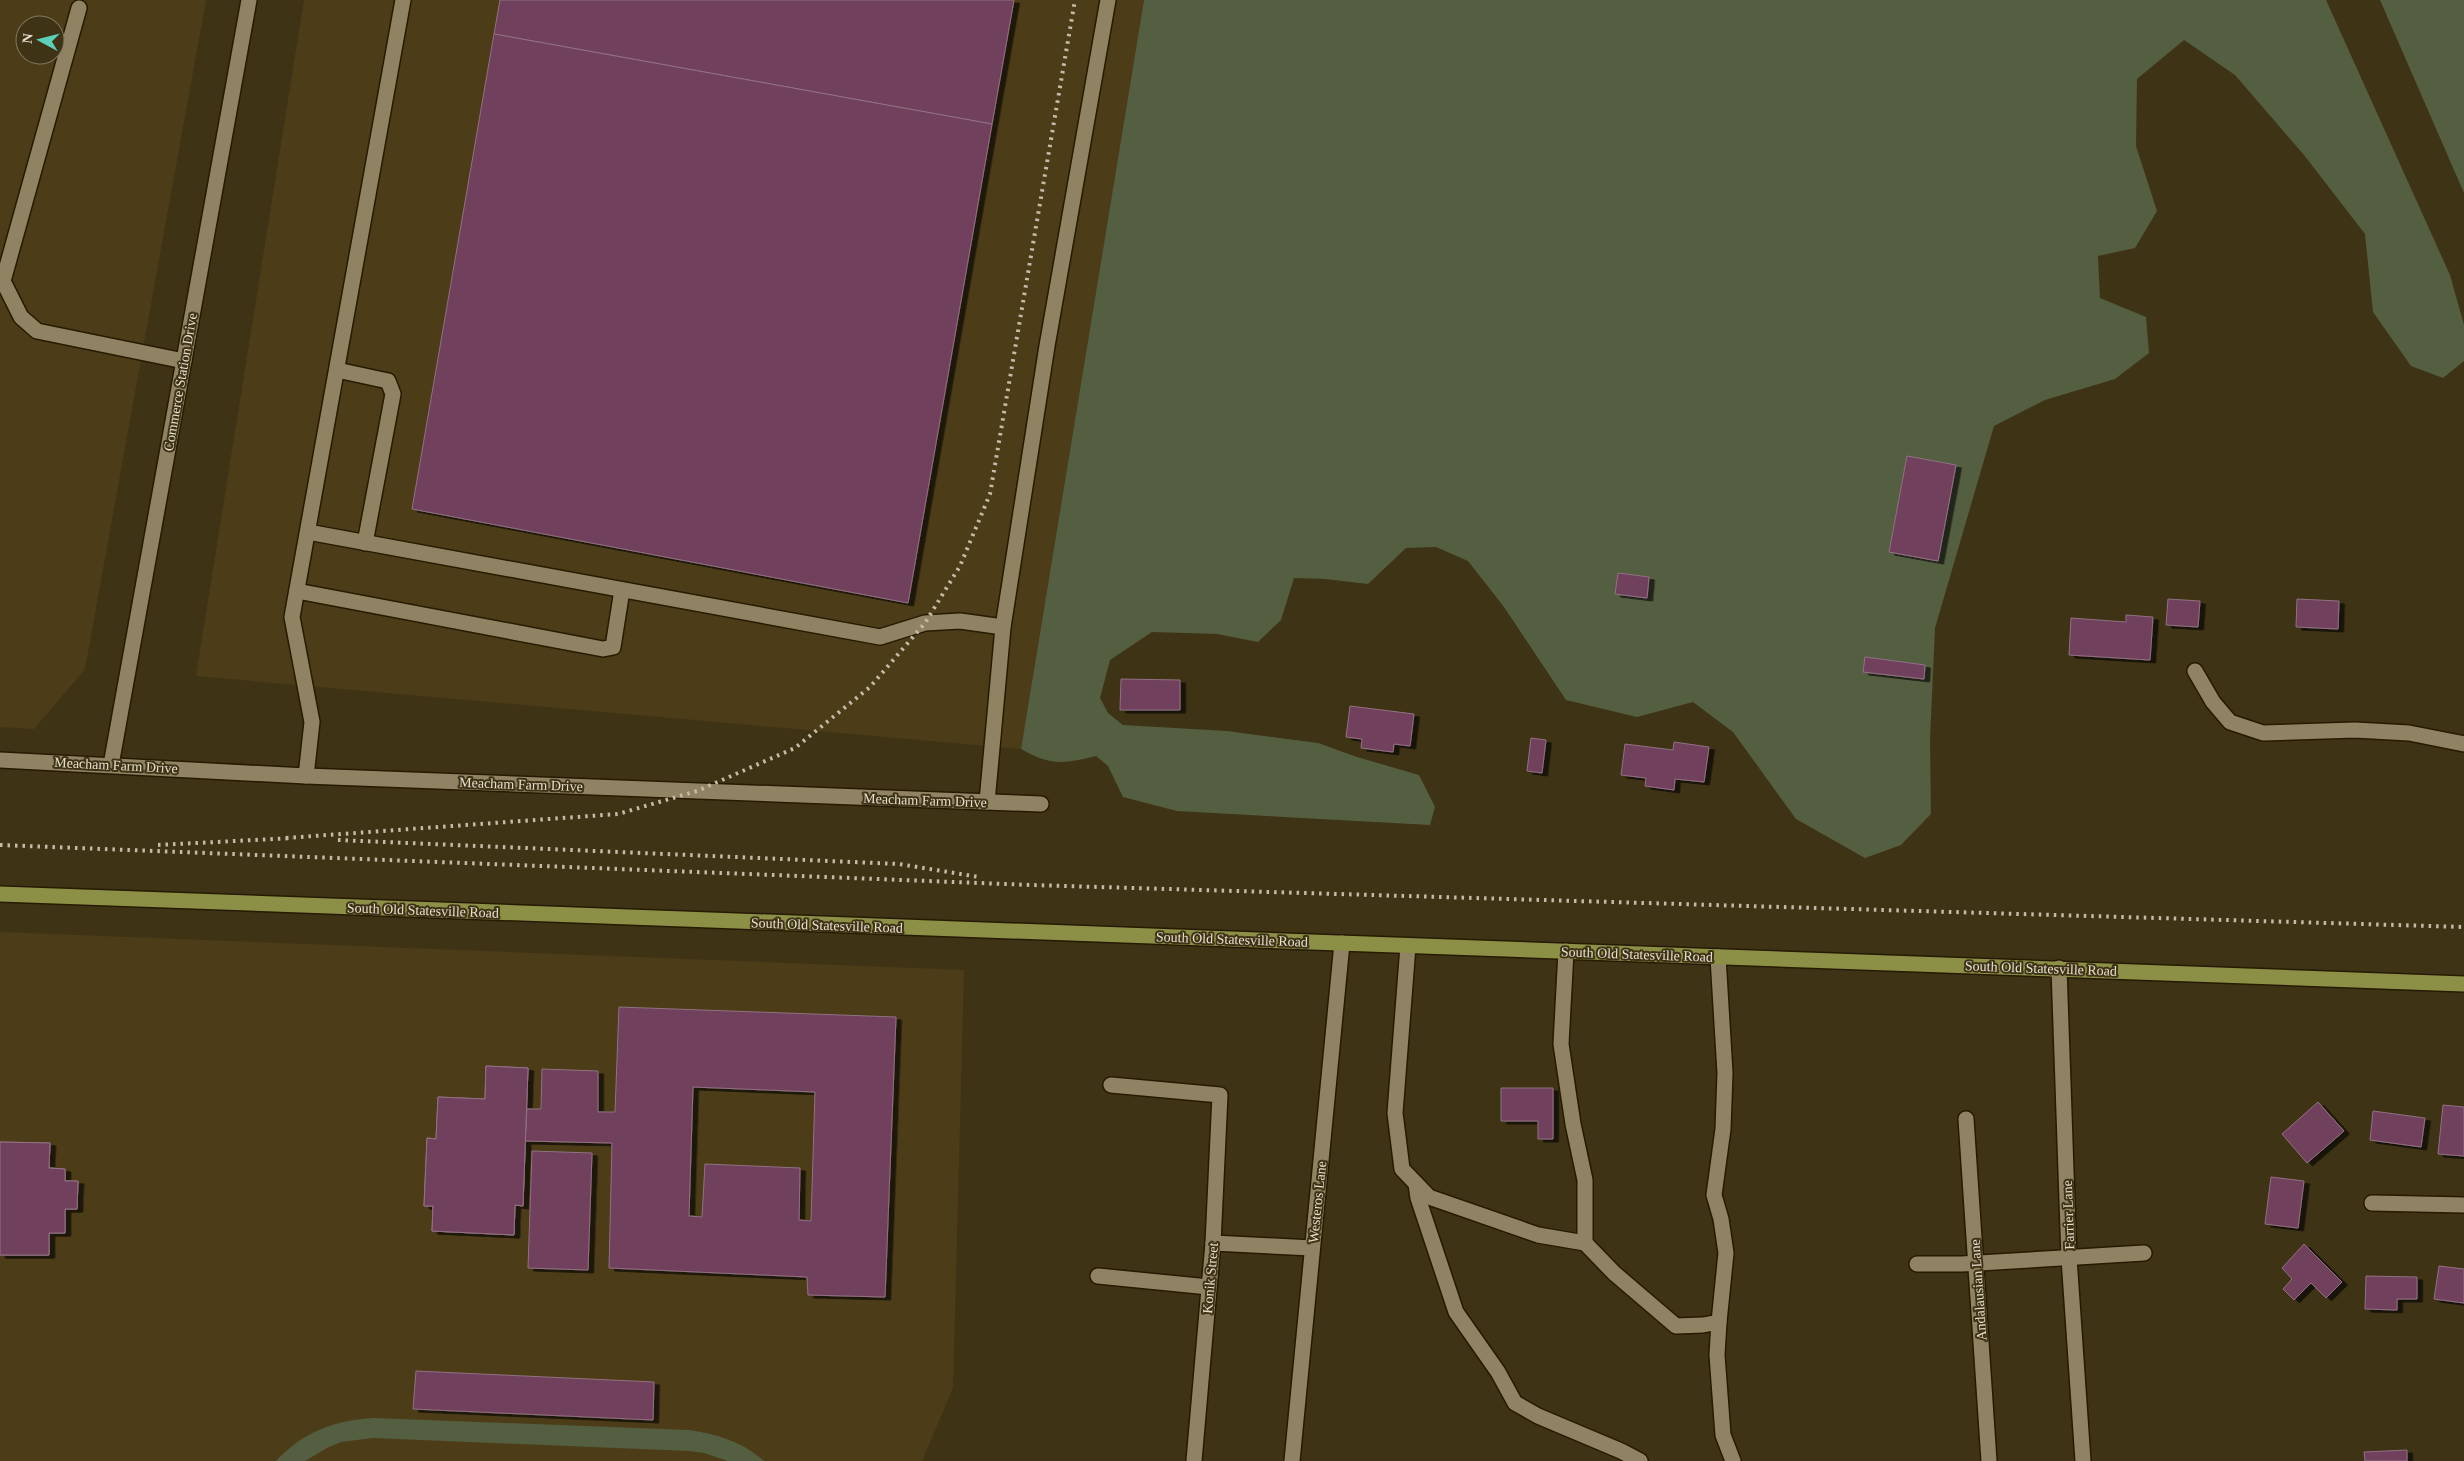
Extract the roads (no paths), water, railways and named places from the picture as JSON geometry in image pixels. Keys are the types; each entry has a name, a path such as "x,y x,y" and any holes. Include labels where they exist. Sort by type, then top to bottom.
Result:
{"main road":[{"name":"South Old Statesville Road","path":"0,894 2464,984"}],"street":[{"name":"Commerce Station Drive","path":"111,765 249,0"},
{"path":"306,776 312,722 292,617 403,0"},
{"path":"986,802 1003,626 1048,346 1108,0"},
{"path":"79,8 3,281 21,317 37,331 184,362"},
{"path":"337,370 388,381 394,394 365,543"},
{"path":"308,532 880,637 925,622 960,621 1003,626"},
{"path":"297,591 603,650 612,647 622,590"},
{"path":"2195,671 2212,702 2230,722 2264,733 2355,730 2409,733 2464,744"},
{"name":"Meacham Farm Drive","path":"0,760 306,776 1041,804"},
{"name":"Westeros Lane","path":"1292,1461 1342,943"},
{"path":"1408,946 1395,1113 1402,1169 1428,1197 1538,1235 1585,1244 1614,1273 1676,1326 1703,1325 1719,1322"},
{"path":"1566,951 1561,1044 1573,1124 1585,1180 1585,1244"},
{"path":"1718,957 1725,1073 1722,1129 1714,1195 1722,1219 1726,1254 1717,1354 1723,1435 1733,1461"},
{"name":"Farrier Lane","path":"2059,968 2069,1258 2083,1461"},
{"name":"Konik Street","path":"1111,1085 1220,1095 1213,1243 1194,1461"},
{"name":"Andalausian Lane","path":"1966,1118 1989,1461"},
{"path":"1416,1184 1418,1198 1456,1312 1498,1372 1515,1403 1538,1416 1640,1461"},
{"path":"2372,1203 2464,1205"},
{"path":"1213,1243 1312,1248"},
{"path":"1917,1264 1976,1263 2144,1253"},
{"path":"1098,1276 1209,1287"}],"railway":[{"path":"286,838 618,814 697,791 795,748 870,687 925,623 960,566 990,494 1075,0"},
{"path":"158,845 293,838"},
{"path":"338,840 899,864 979,877"},
{"path":"0,845 1031,885 2464,927"}]}
